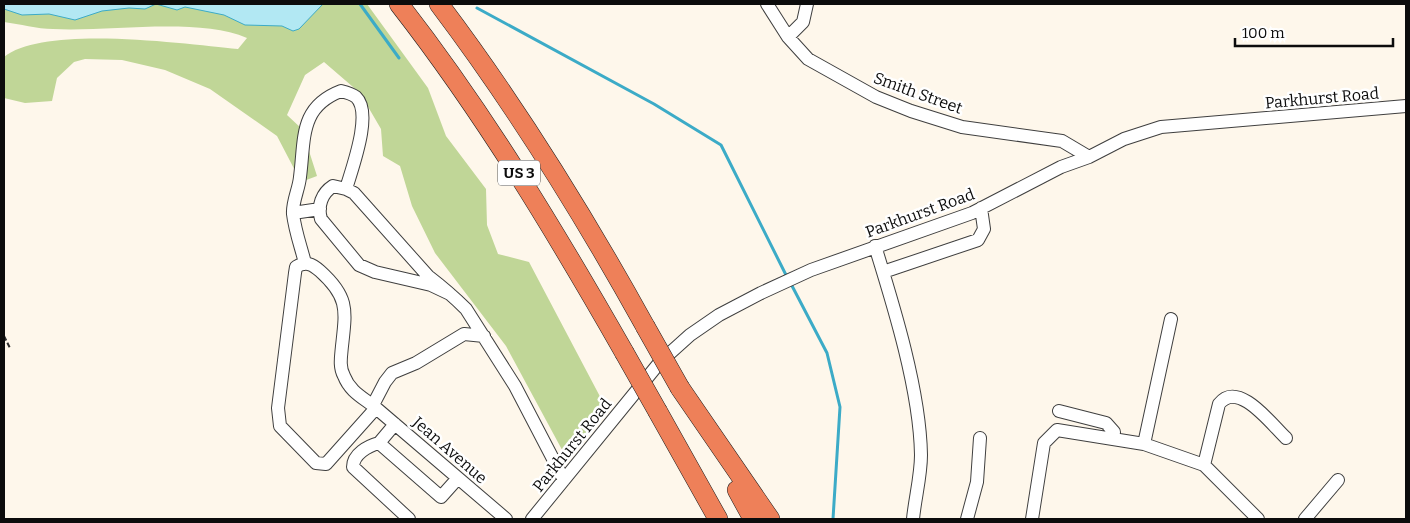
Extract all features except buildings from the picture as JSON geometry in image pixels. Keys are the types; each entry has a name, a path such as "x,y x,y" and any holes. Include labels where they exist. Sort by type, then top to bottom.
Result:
{"highway":[{"name":"US 3","path":"399,4 450,72 513,164 554,229 718,519"},
{"name":"US 3","path":"439,4 500,88 602,250 753,519"},
{"path":"680,388 770,519"},
{"path":"658,412 705,519"}],"street":[{"name":"Smith Street","path":"766,4 788,37 808,59 820,68 876,97 911,111 962,127 1062,141 1089,157"},
{"path":"788,37 803,22 807,4"},
{"path":"346,189 361,131 364,111 356,97 341,90 325,97 310,115 302,140 300,177 293,213 305,263 296,267 295,273 278,408 280,426 316,463 326,464 374,407 385,382 392,373 416,363 464,334 484,336"},
{"name":"Parkhurst Road","path":"534,518 672,350 719,315 782,282 981,208 1061,167 1089,157 1124,139 1161,127 1406,106"},
{"path":"450,294 432,285 375,272 359,265 324,223 320,209 324,194 328,189 333,186 354,193 428,276 450,294 466,309 524,402 564,480"},
{"path":"883,272 978,240 984,229 981,208"},
{"path":"293,213 320,209"},
{"path":"875,246 900,335 917,417 921,456 912,519"},
{"name":"Jean Avenue","path":"305,263 321,272 341,295 346,313 340,360 343,375 356,394 395,424 506,519"},
{"path":"1144,444 1171,319"},
{"path":"1204,465 1219,404 1223,398 1230,395 1249,402 1286,438"},
{"path":"1059,411 1106,423 1114,432 1113,439"},
{"path":"395,424 379,443 369,446 355,459 353,467 409,519"},
{"path":"1032,519 1044,443 1057,430 1144,444 1204,465 1256,519"},
{"path":"967,519 977,482 980,438"},
{"path":"379,443 441,497 458,478"},
{"path":"1305,519 1338,480"}],"path":[{"path":"4,336 10,348"}],"green space":[{"path":"4,4 367,4 428,88 446,136 486,189 487,225 498,254 529,262 605,406 567,459 506,346 435,253 412,206 400,166 383,156 381,129 360,93 324,62 305,75 287,115 302,129 317,176 301,182 277,136 210,89 165,70 122,60 85,59 74,62 57,78 52,101 25,103 4,98 4,57 23,47 50,41 116,39 238,49 247,38 204,28 41,28 4,22"}],"water":[{"path":"4,4 156,4 145,9 129,8 102,11 75,20 49,14 22,15 4,9"},
{"path":"156,4 323,4 299,29 293,31 282,26 245,25 224,15 185,7 177,10"}],"waterway":[{"path":"360,4 399,58"},
{"path":"477,8 654,104 721,145 787,277"},
{"path":"790,282 827,353 840,407 833,519"}]}
